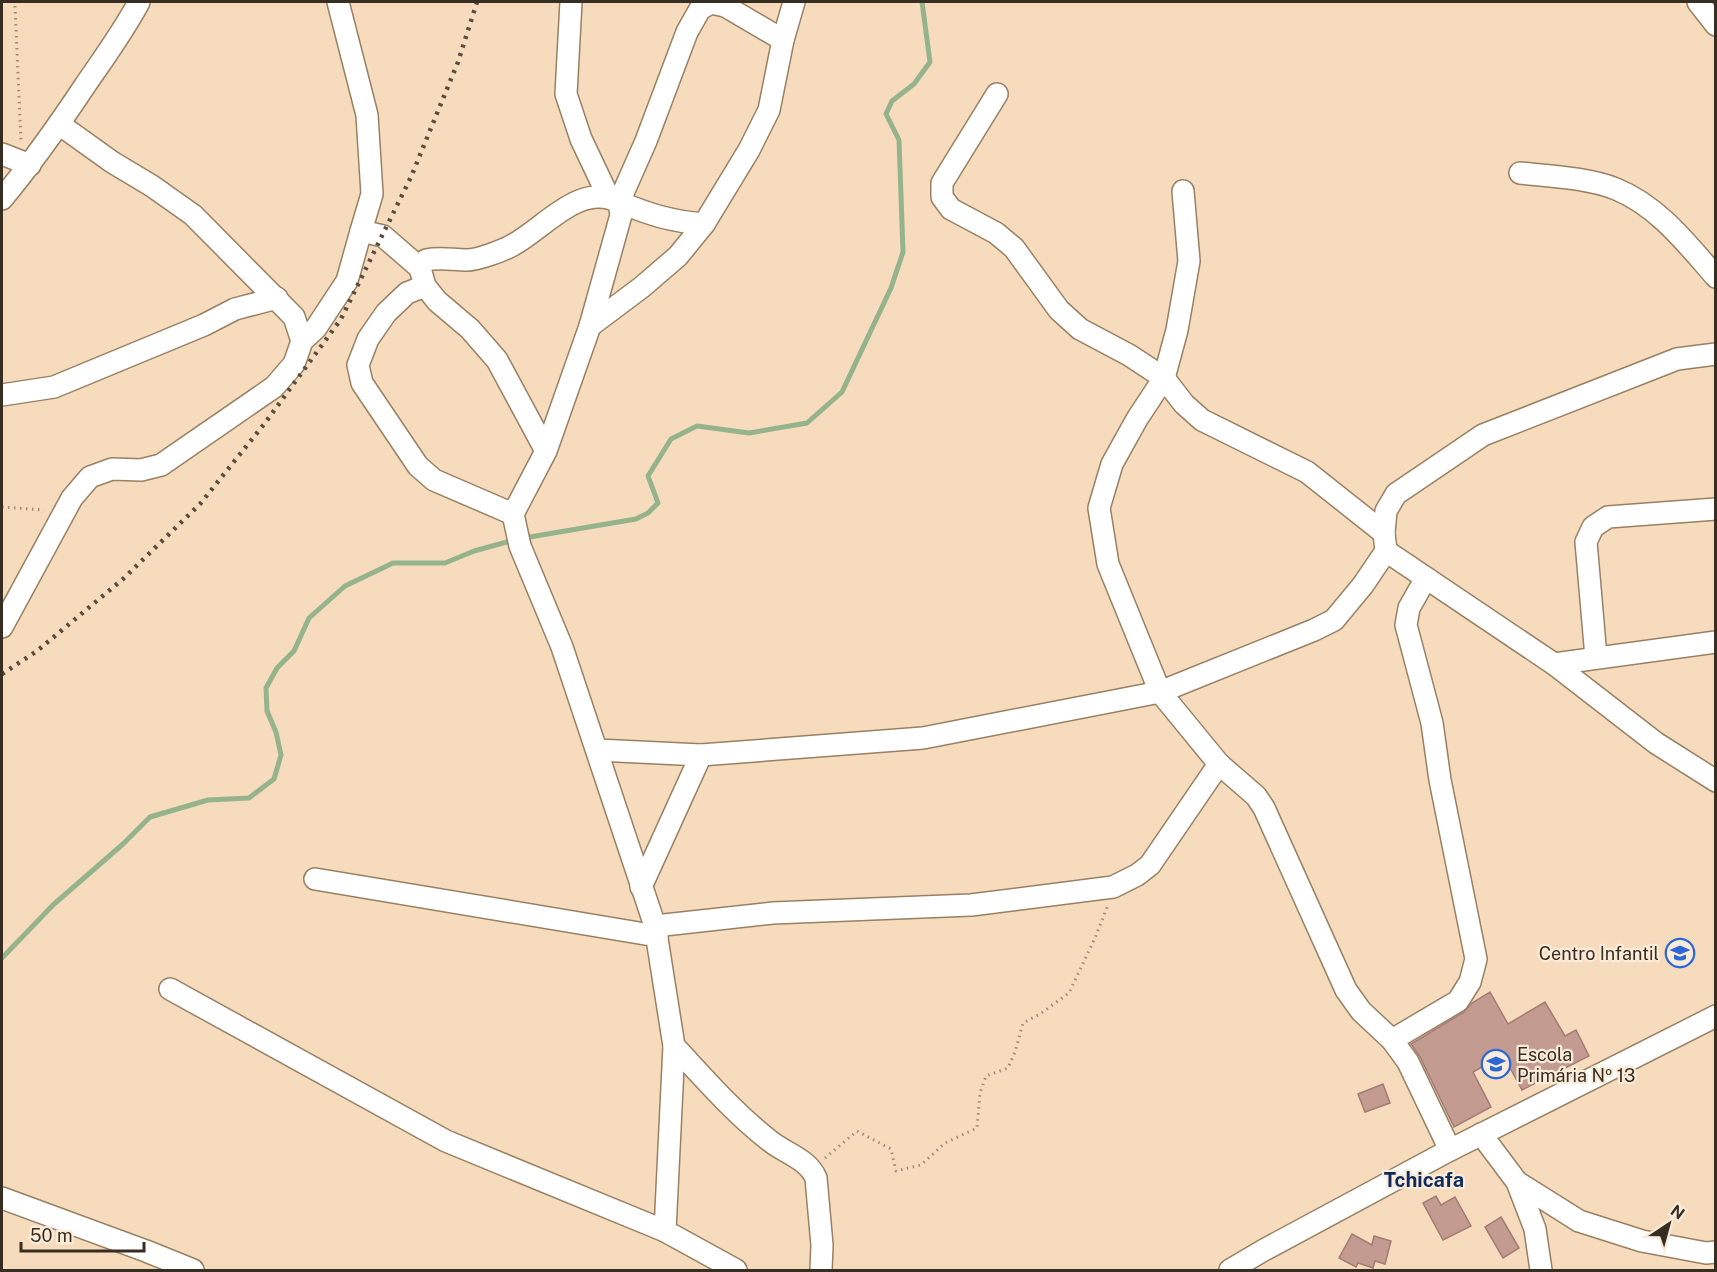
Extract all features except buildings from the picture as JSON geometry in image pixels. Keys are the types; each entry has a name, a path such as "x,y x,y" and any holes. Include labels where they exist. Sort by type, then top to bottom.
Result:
{"street":[{"path":"2,199 26,163 59,124 139,2"},
{"path":"2,627 72,498 90,477 112,469 141,470 161,465 274,387 294,364 302,341 316,328 347,281 372,194 367,115 338,2"},
{"path":"571,2 566,94 581,140 621,215 590,326 546,451 514,520 520,546 562,647 656,931 674,1046 665,1231"},
{"path":"590,326 642,287 678,256 704,224 749,150 769,110 783,39 794,2"},
{"path":"1698,2 1716,25"},
{"path":"613,199 646,141 687,32 700,9 711,3 725,6 783,39"},
{"path":"997,94 942,183 942,198 951,209 996,233 1014,248 1059,310 1080,329 1164,378 1184,404 1202,420 1307,472 1426,578 1554,664 1656,743 1716,781"},
{"path":"59,124 112,162 194,215 277,297 294,317 302,341"},
{"path":"2,154 26,163"},
{"path":"1520,173 1571,179 1615,189 1647,207 1672,228 1716,277"},
{"path":"1183,190 1189,261 1177,330 1164,378 1137,419 1112,464 1099,508 1108,564 1160,692 1219,764 1256,796 1264,808 1346,990 1361,1011 1392,1040 1408,1062 1450,1150"},
{"path":"514,520 434,480 418,466 362,383 358,365 368,339 386,313 423,277 426,260 440,257 469,260 510,247 566,207 595,196 613,199 674,222 704,224"},
{"path":"361,231 384,236 423,277 437,301 470,329 496,360 546,451"},
{"path":"2,395 54,387 204,325 235,309 277,297"},
{"path":"597,750 701,755 923,738 1160,692 1334,620 1363,585 1385,542 1386,511 1396,494 1483,435 1677,359 1716,354"},
{"path":"1596,657 1586,542 1593,527 1608,517 1716,509"},
{"path":"1392,1040 1458,1001 1470,982 1476,958 1440,780 1432,723 1406,625 1409,608 1426,578"},
{"path":"1554,664 1716,642"},
{"path":"641,887 701,755"},
{"path":"315,879 656,931 772,914 971,905 1113,887 1137,875 1150,865 1219,764"},
{"path":"170,989 446,1141 665,1231 736,1270"},
{"path":"1230,1270 1450,1150 1716,1016"},
{"path":"674,1046 744,1121 781,1150 812,1169 816,1178 822,1245 821,1270"},
{"path":"1482,1134 1517,1182 1535,1229 1540,1270"},
{"path":"1517,1182 1579,1221 1642,1240 1706,1253 1716,1252"},
{"path":"2,1198 193,1270"}],"path":[{"path":"15,6 26,163"},
{"path":"2,507 64,512"},
{"path":"812,1169 857,1131 891,1149 896,1171 921,1165 945,1143 977,1128 980,1093 986,1076 1008,1068 1023,1023 1069,993 1095,938 1113,887"}],"waterway":[{"path":"524,538 636,519 648,513 658,503 648,476 671,439 697,426 749,433 807,423 842,392 891,288 903,252 899,140 886,114 892,101 914,84 930,62 922,2"},
{"path":"2,958 53,905 123,844 150,817 208,800 249,798 274,779 281,755 276,732 267,711 266,688 277,668 294,651 309,618 345,586 393,563 445,563 474,551 514,540"}],"railway":[{"path":"2,674 37,651 123,579 200,504 265,423 341,319 411,177 458,62 477,2"}],"place":[{"name":"Centro Infantil","path":"1680,953"},
{"name":"Escola Primária Nº 13","path":"1496,1064"}],"district":[{"name":"Tchicafa","path":"1424,1180"}]}
